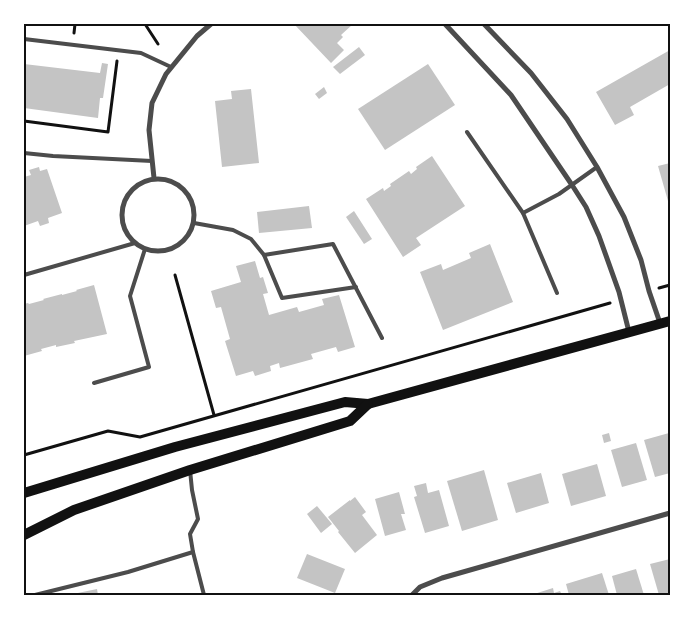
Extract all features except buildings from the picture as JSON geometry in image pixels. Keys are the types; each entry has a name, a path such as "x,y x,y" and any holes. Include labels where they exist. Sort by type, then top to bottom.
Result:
{"main road":[{"path":"24,493 175,447 345,402 368,404 665,322"},
{"path":"24,535 74,510 190,470 350,421 368,404"}],"street":[{"path":"154,178 149,130 152,103 171,67 197,36 211,24"},
{"path":"445,24 511,95 586,207 599,236 629,332"},
{"path":"484,24 531,73 566,119 597,167 624,217 641,260 649,291 665,322"},
{"path":"154,178 168,180 186,191 192,201 195,216 194,223 182,243 166,251 158,252 145,249 129,237 124,227 122,215 126,198 142,182 154,178"},
{"path":"412,595 420,587 442,578 670,513"}],"lane":[{"path":"24,39 140,53 171,67"},
{"path":"467,132 523,213 557,293"},
{"path":"24,154 152,161"},
{"path":"523,213 558,194 597,167"},
{"path":"194,223 233,230 251,239 264,256 282,298 356,287"},
{"path":"24,276 135,243"},
{"path":"264,256 333,244 382,338"},
{"path":"94,383 149,368 130,296 145,249"},
{"path":"190,470 198,519 190,534 204,595"},
{"path":"34,595 128,572 193,552"}],"path":[{"path":"74,33 75,24"},
{"path":"145,24 158,44"},
{"path":"24,121 108,132 116,61"},
{"path":"175,275 214,416"},
{"path":"660,288 670,285"},
{"path":"24,455 108,431 140,437 608,303"}]}
